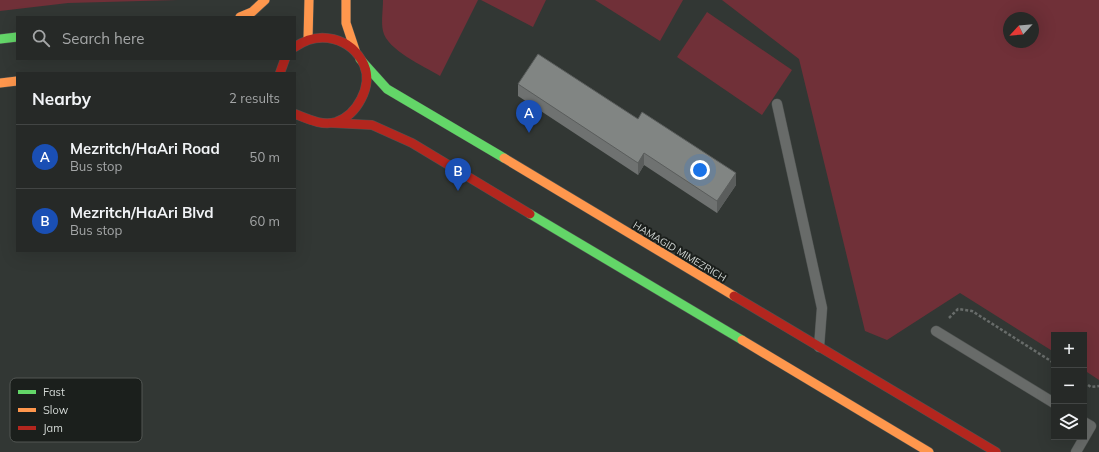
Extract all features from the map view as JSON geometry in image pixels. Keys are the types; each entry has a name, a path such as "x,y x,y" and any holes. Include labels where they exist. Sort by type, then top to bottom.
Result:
{"street":[{"path":"242,16 252,12 264,0"},
{"path":"308,39 309,0"},
{"path":"333,123 346,118 356,110 363,98 367,85 366,71 354,50 346,23 346,0"},
{"path":"0,39 16,37"},
{"path":"296,46 308,39 320,37 332,38 344,42 354,50"},
{"name":"HAMAGID MIMEZRICH","path":"360,59 387,89 996,452"},
{"path":"280,72 284,60"},
{"path":"0,83 16,81"},
{"path":"296,115 306,121 319,124 333,123 372,125 412,144 929,452"}],"lane":[{"path":"777,104 822,308 819,347"},
{"path":"936,331 1051,401"},
{"path":"1087,424 1091,426 1087,433"},
{"path":"1076,452 1083,440"}],"path":[{"path":"936,331 958,309 972,311 1051,361"},
{"path":"1087,384 1091,387 1099,386"}],"shaded area":[{"path":"0,0 178,0 68,3 0,11"},
{"path":"383,0 478,0 440,76 407,57 391,45 386,38 382,27"},
{"path":"481,0 546,0 533,27"},
{"path":"595,0 683,0 660,41"},
{"path":"722,0 1099,0 1099,380 1087,372 1087,332 1051,332 1051,350 960,293 887,340 865,331 799,59"},
{"path":"707,12 792,70 762,115 677,57"}],"building":[{"path":"538,54 638,119 642,112 736,173 717,201 644,153 638,163 518,84"}],"traffic: fast":[{"path":"0,39 16,37"},
{"path":"360,59 387,89 504,158"},
{"path":"530,214 742,340"}],"traffic: slow":[{"path":"242,16 252,12 265,0"},
{"path":"308,39 309,0"},
{"path":"346,0 346,23 355,50"},
{"path":"0,83 16,81"},
{"path":"504,158 734,296"},
{"path":"742,340 929,452"}],"traffic: jam":[{"path":"296,46 314,39 334,39 351,48 358,55 364,65 366,73 365,90 361,99 344,118 336,122 320,123 296,114"},
{"path":"280,72 285,60"},
{"path":"333,123 372,125 412,143 530,214"},
{"path":"734,296 996,452"}],"place":[{"name":"Mezritch/HaAri Road","path":"529,133"},
{"name":"Mezritch/HaAri Blvd","path":"458,191"}]}
